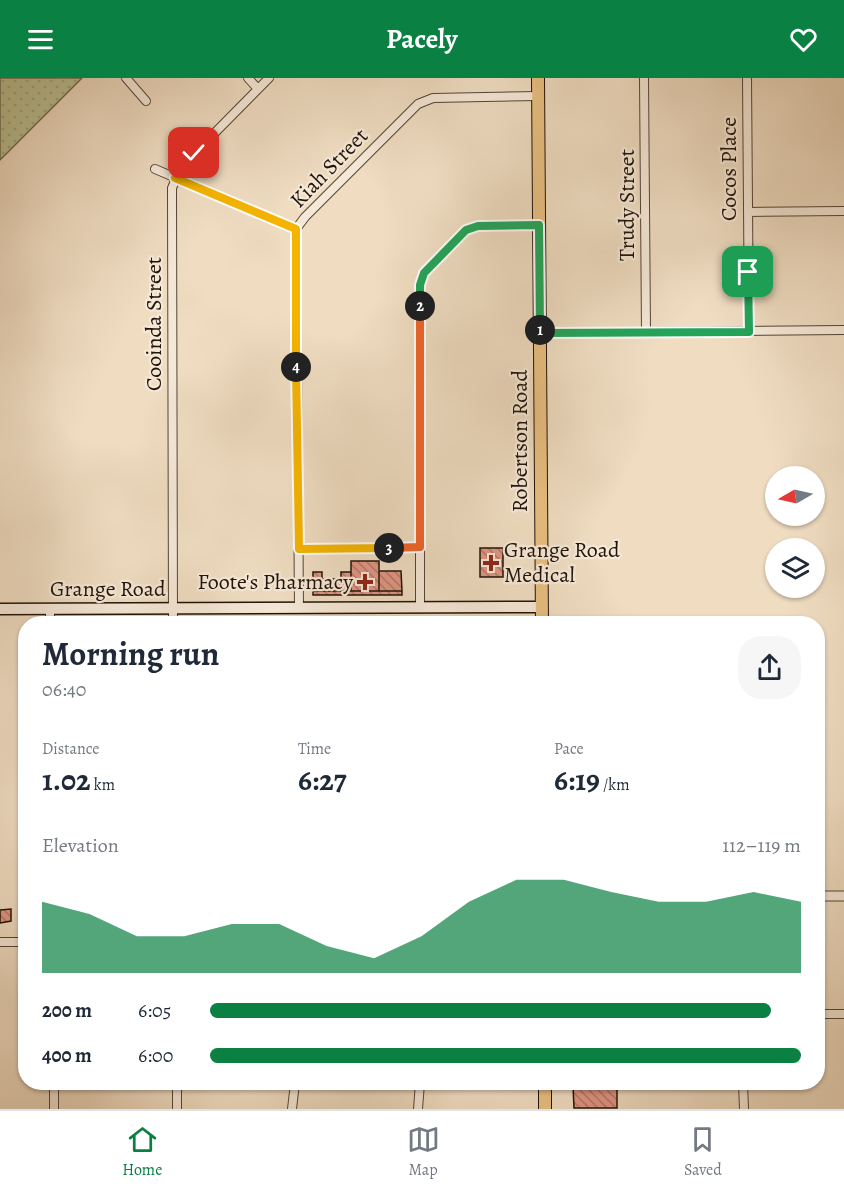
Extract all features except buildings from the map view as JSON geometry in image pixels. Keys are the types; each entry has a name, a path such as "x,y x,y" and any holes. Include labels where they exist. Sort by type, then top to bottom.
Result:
{"main road":[{"name":"Robertson Road","path":"538,78 542,616"},
{"name":"Grange Road","path":"0,609 541,607"},
{"path":"545,1090 545,1109"}],"street":[{"path":"127,78 146,100"},
{"path":"248,78 258,89"},
{"path":"175,178 188,160 269,78"},
{"name":"Trudy Street","path":"644,78 646,332"},
{"name":"Cocos Place","path":"747,78 749,332"},
{"name":"Kiah Street","path":"299,608 296,229 305,217 418,104 433,98 538,96"},
{"path":"155,169 296,229"},
{"name":"Cooinda Street","path":"173,616 171,208 175,178"},
{"path":"748,212 844,211"},
{"path":"420,607 420,285 424,273 466,230 478,226 539,225"},
{"path":"540,333 844,330"},
{"path":"50,609 50,616"},
{"path":"825,896 844,896"},
{"path":"0,942 18,942"},
{"path":"825,1014 844,1014"},
{"path":"54,1090 54,1109"},
{"path":"177,1090 177,1109"},
{"path":"292,1109 295,1090"},
{"path":"418,1109 419,1090"},
{"path":"743,1090 744,1109"}],"lane":[{"path":"299,549 420,547"}],"green space":[{"path":"0,78 82,78 0,160"}],"place":[{"name":"Grange Road Medical","path":"491,563"},
{"name":"Foote's Pharmacy","path":"365,582"}],"route":[{"path":"194,153 181,167 175,178 296,229 299,549 420,547 420,285 424,273 466,230 478,226 539,225 540,333 749,332 748,272"}]}
